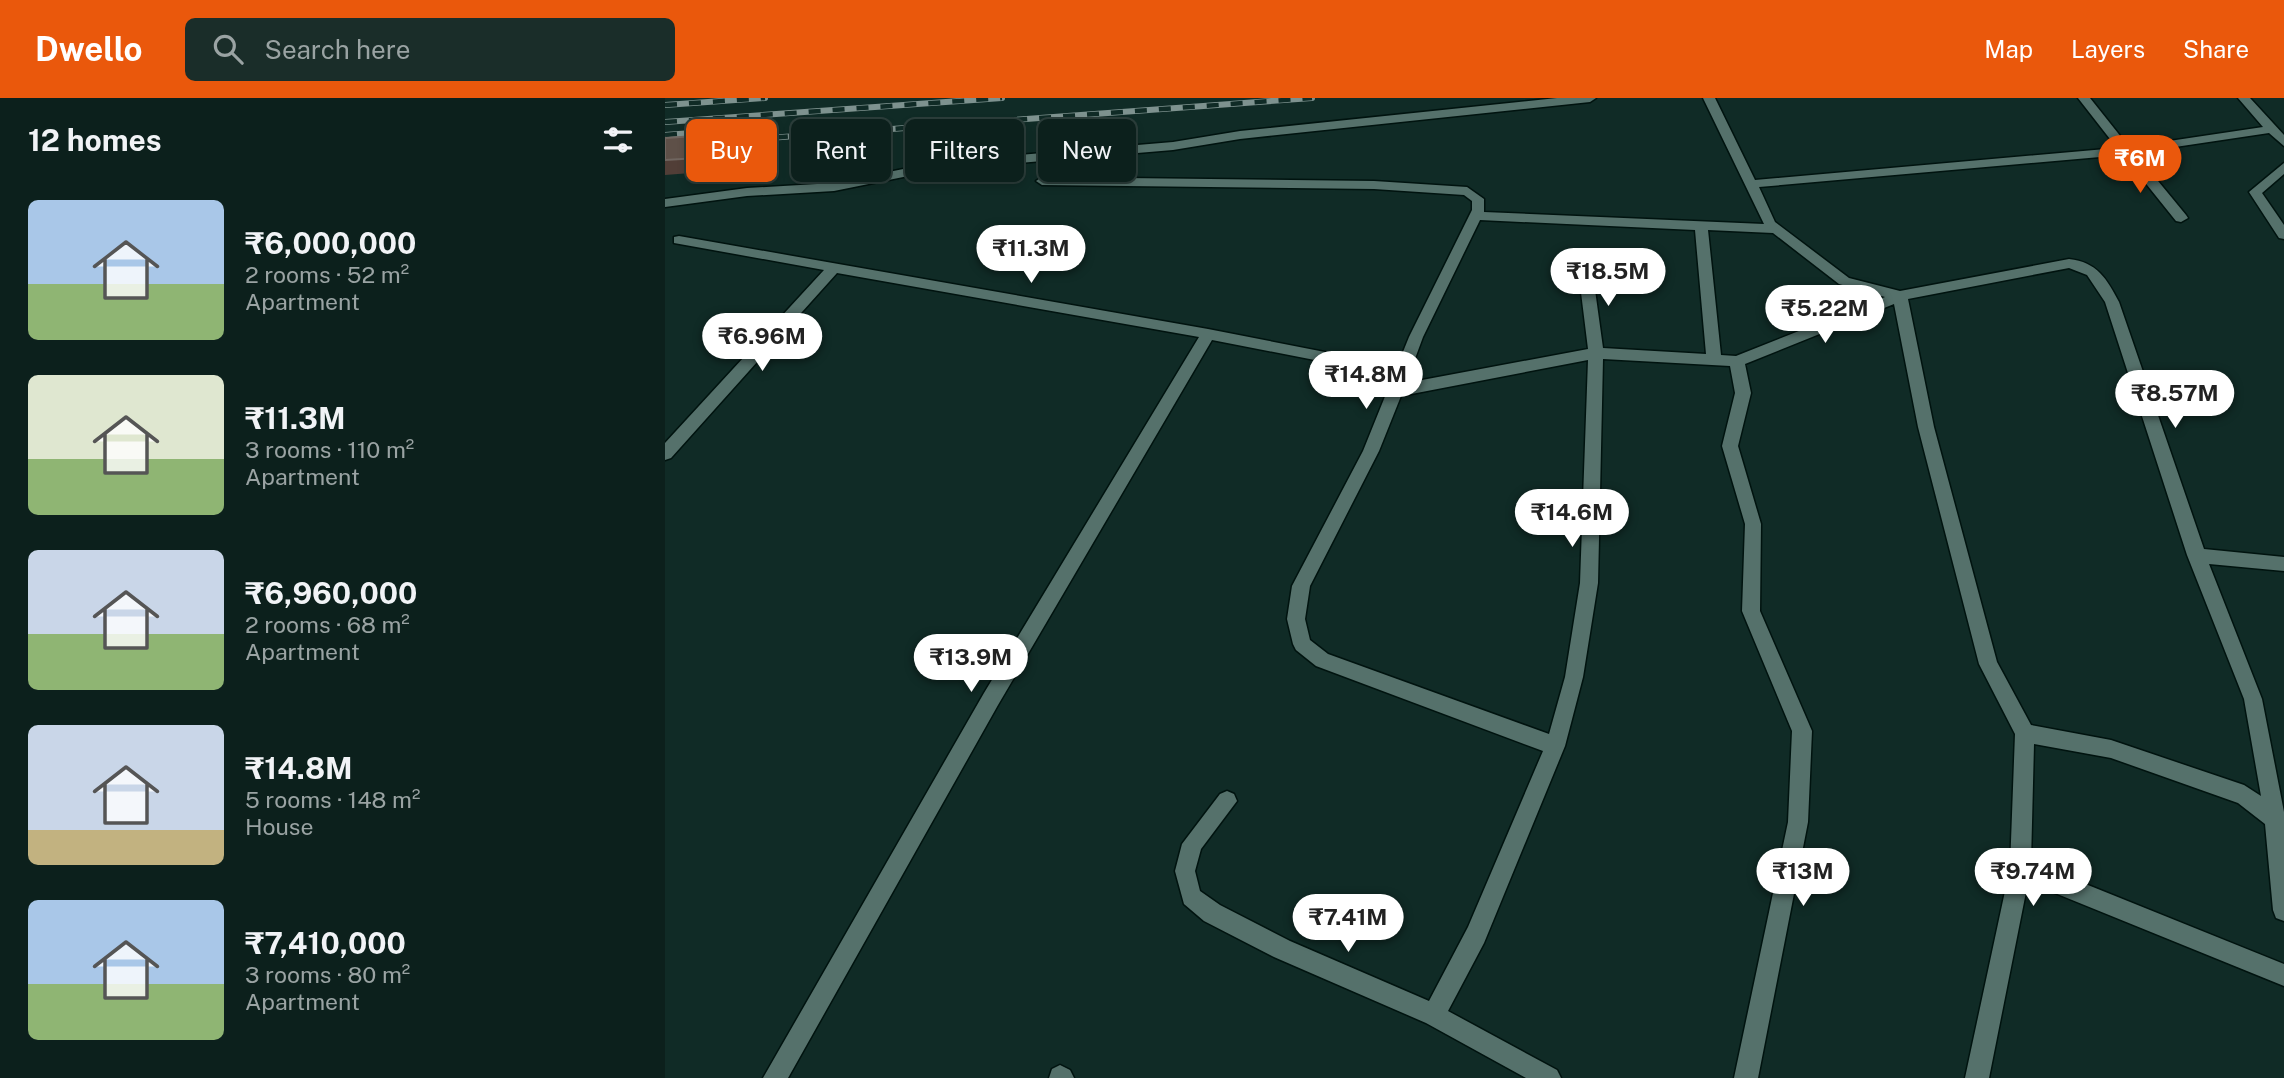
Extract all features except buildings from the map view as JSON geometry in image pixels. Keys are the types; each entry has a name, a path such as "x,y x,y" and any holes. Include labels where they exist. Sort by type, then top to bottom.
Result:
{"street":[{"path":"665,203 747,192 834,187 938,166 1173,146 1240,135 1590,98"},
{"path":"1709,98 1770,225 1845,281 1900,296"},
{"path":"2084,98 2181,218"},
{"path":"2244,98 2284,142"},
{"path":"1752,184 2126,151 2272,129"},
{"path":"2284,167 2255,192 2284,235"},
{"path":"1100,182 1450,188 1467,191 1478,199 1476,216 1416,337 1371,451 1301,586 1296,619 1301,644 1322,660 1555,747"},
{"path":"1476,216 1775,229"},
{"path":"1701,226 1714,360"},
{"path":"680,240 1208,334 1376,367"},
{"path":"1395,391 1596,353 1737,361 1900,296 2058,264 2075,262 2091,269 2112,302 2196,555 2253,699 2279,821 2284,910"},
{"path":"1434,1015 1476,935 1555,747 1574,677 1589,583 1596,353 1585,268"},
{"path":"665,454 833,269"},
{"path":"1900,296 1926,427 1988,664 2025,733 2020,868 1977,1078"},
{"path":"775,1078 991,699 1208,334"},
{"path":"1737,361 1743,393 1730,446 1753,524 1751,611 1802,731 1798,822 1746,1078"},
{"path":"2196,555 2284,564"},
{"path":"2025,733 2123,754 2244,795 2279,821"},
{"path":"1227,801 1192,844 1185,871 1191,897 1212,913 1282,949 1434,1015 1549,1078"},
{"path":"2020,868 2284,975"}],"railway":[{"path":"665,105 765,98"},
{"path":"665,122 1002,98"},
{"path":"777,137 1312,98"},
{"path":"665,135 686,133"}]}
